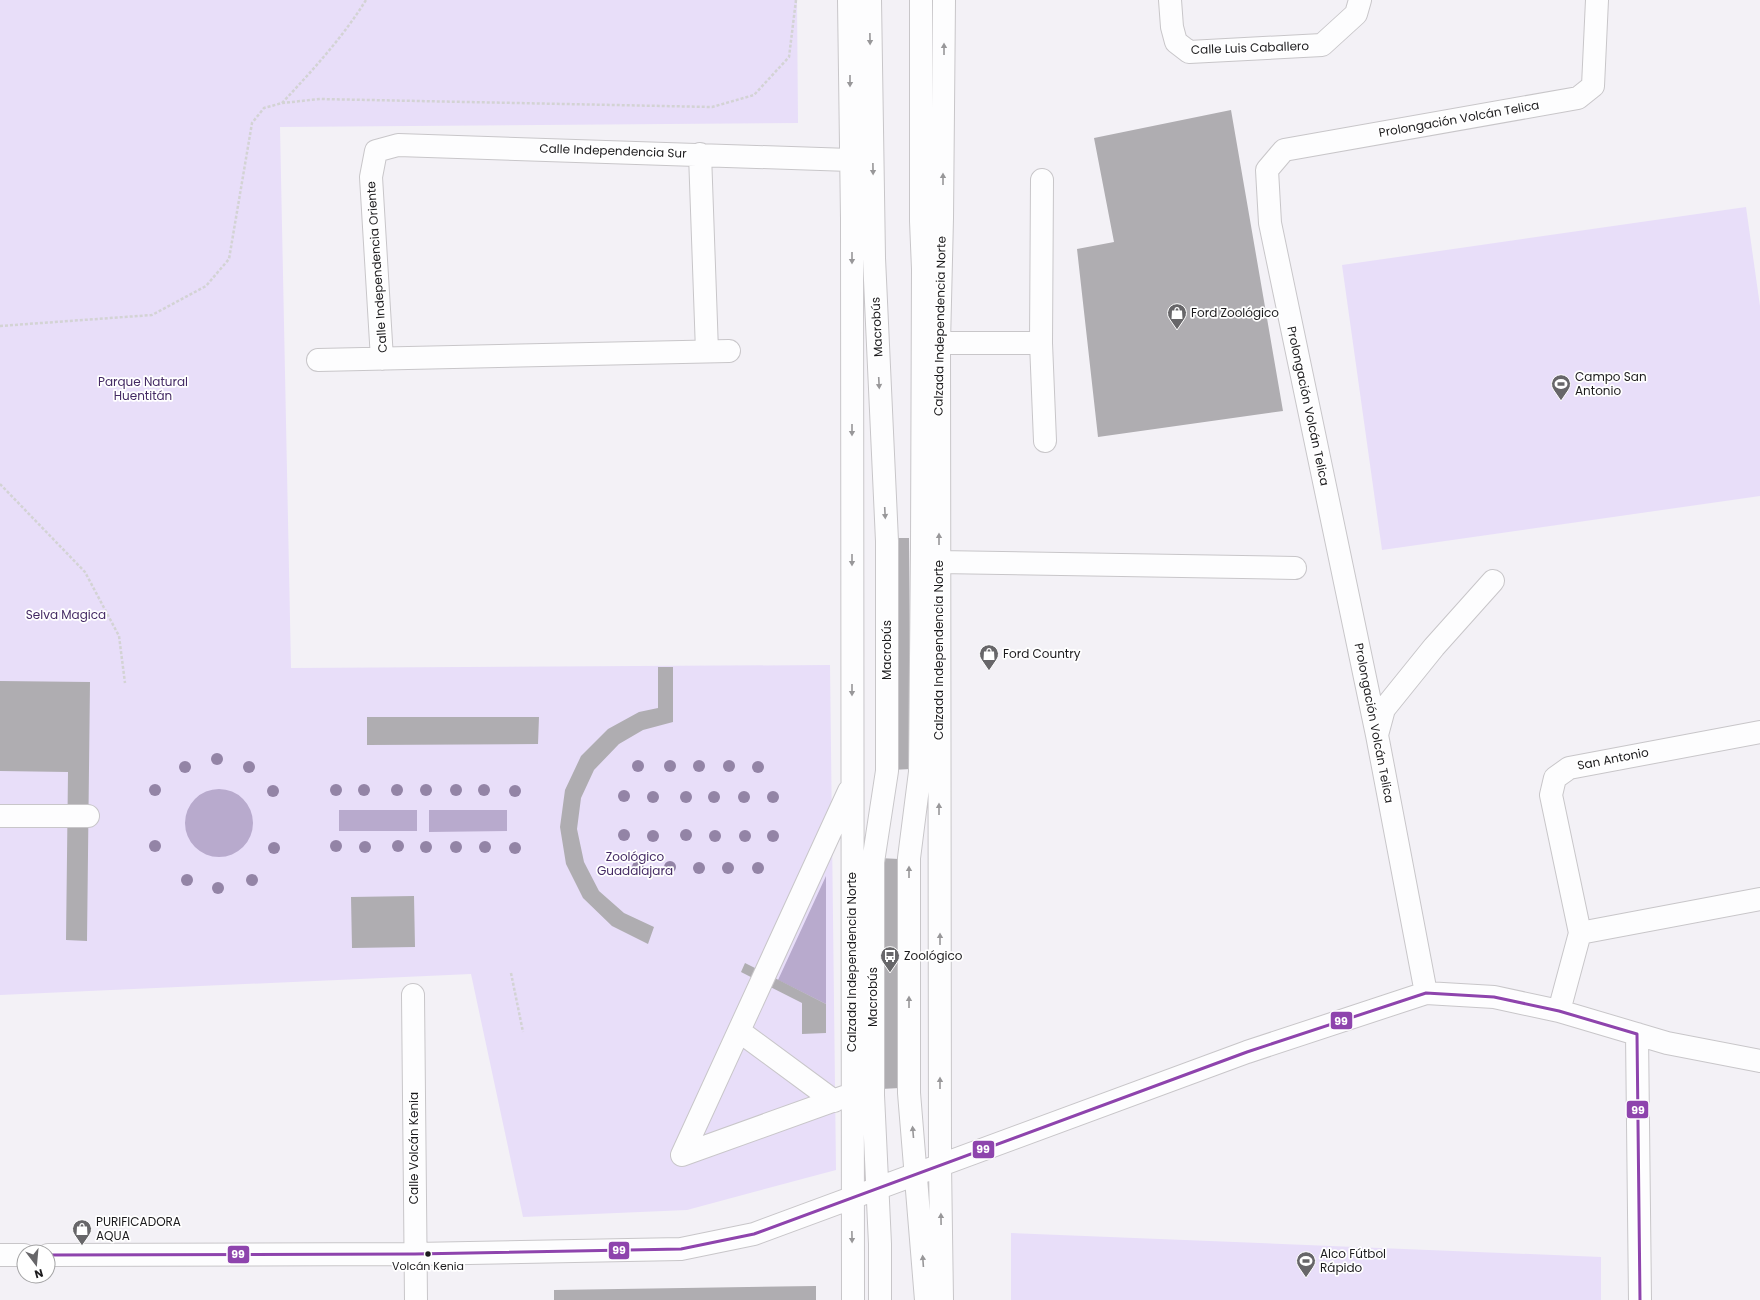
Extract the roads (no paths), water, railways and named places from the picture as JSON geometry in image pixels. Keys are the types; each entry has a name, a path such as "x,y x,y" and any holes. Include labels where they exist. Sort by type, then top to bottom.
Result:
{"street":[{"name":"Calzada Independencia Norte","path":"849,0 852,219 852,785 843,1098 852,1198 853,1300"},
{"name":"Macrobús","path":"870,0 874,258 887,540 887,771 873,862 873,1095 876,1189 880,1244 880,1300"},
{"path":"921,0 921,221 923,269 920,772 909,866 909,1092 917,1174 926,1300"},
{"name":"Calzada Independencia Norte","path":"942,1300 940,1164 939,344 944,0"},
{"name":"Calle Luis Caballero","path":"1170,0 1172,27 1176,42 1189,52 1322,45 1356,14 1360,0"},
{"name":"Prolongación Volcán Telica","path":"1426,993 1377,735 1270,223 1267,170 1284,150 1578,98 1593,86 1597,0"},
{"name":"Calle Independencia Sur","path":"376,151 398,145 850,160"},
{"name":"Calle Independencia Oriente","path":"376,151 371,177 382,359"},
{"path":"700,154 707,352"},
{"path":"1042,180 1041,343 1045,441"},
{"path":"939,344 1041,343"},
{"path":"318,360 707,352 729,350"},
{"path":"939,562 1295,568"},
{"path":"1377,735 1384,709 1434,647 1493,582"},
{"name":"San Antonio","path":"1559,1011 1580,933 1551,795 1555,778 1569,768 1760,732"},
{"path":"843,1098 682,1156 852,785"},
{"path":"0,816 88,816"},
{"path":"1580,933 1760,899"},
{"path":"56,1255 415,1254 682,1249 754,1234 917,1174 940,1164 1247,1052 1426,993 1494,997 1559,1011 1667,1043 1760,1061"},
{"name":"Calle Volcán Kenia","path":"413,995 416,1300"},
{"path":"739,1031 843,1098"},
{"path":"1637,1034 1640,1300"},
{"path":"0,1255 16,1255"}],"place":[{"name":"Ford Zoológico","path":"1177,330"},
{"name":"Campo San Antonio","path":"1561,401"},
{"name":"Ford Country","path":"989,671"},
{"name":"Zoológico","path":"890,973"},
{"name":"PURIFICADORA AQUA","path":"82,1246"},
{"name":"Volcán Kenia","path":"428,1254"},
{"name":"Alco Fútbol Rápido","path":"1306,1278"}],"park label":[{"name":"Parque Natural Huentitán","path":"143,389"},
{"name":"Selva Magica","path":"66,615"},
{"name":"Zoológico Guadalajara","path":"635,864"}]}
